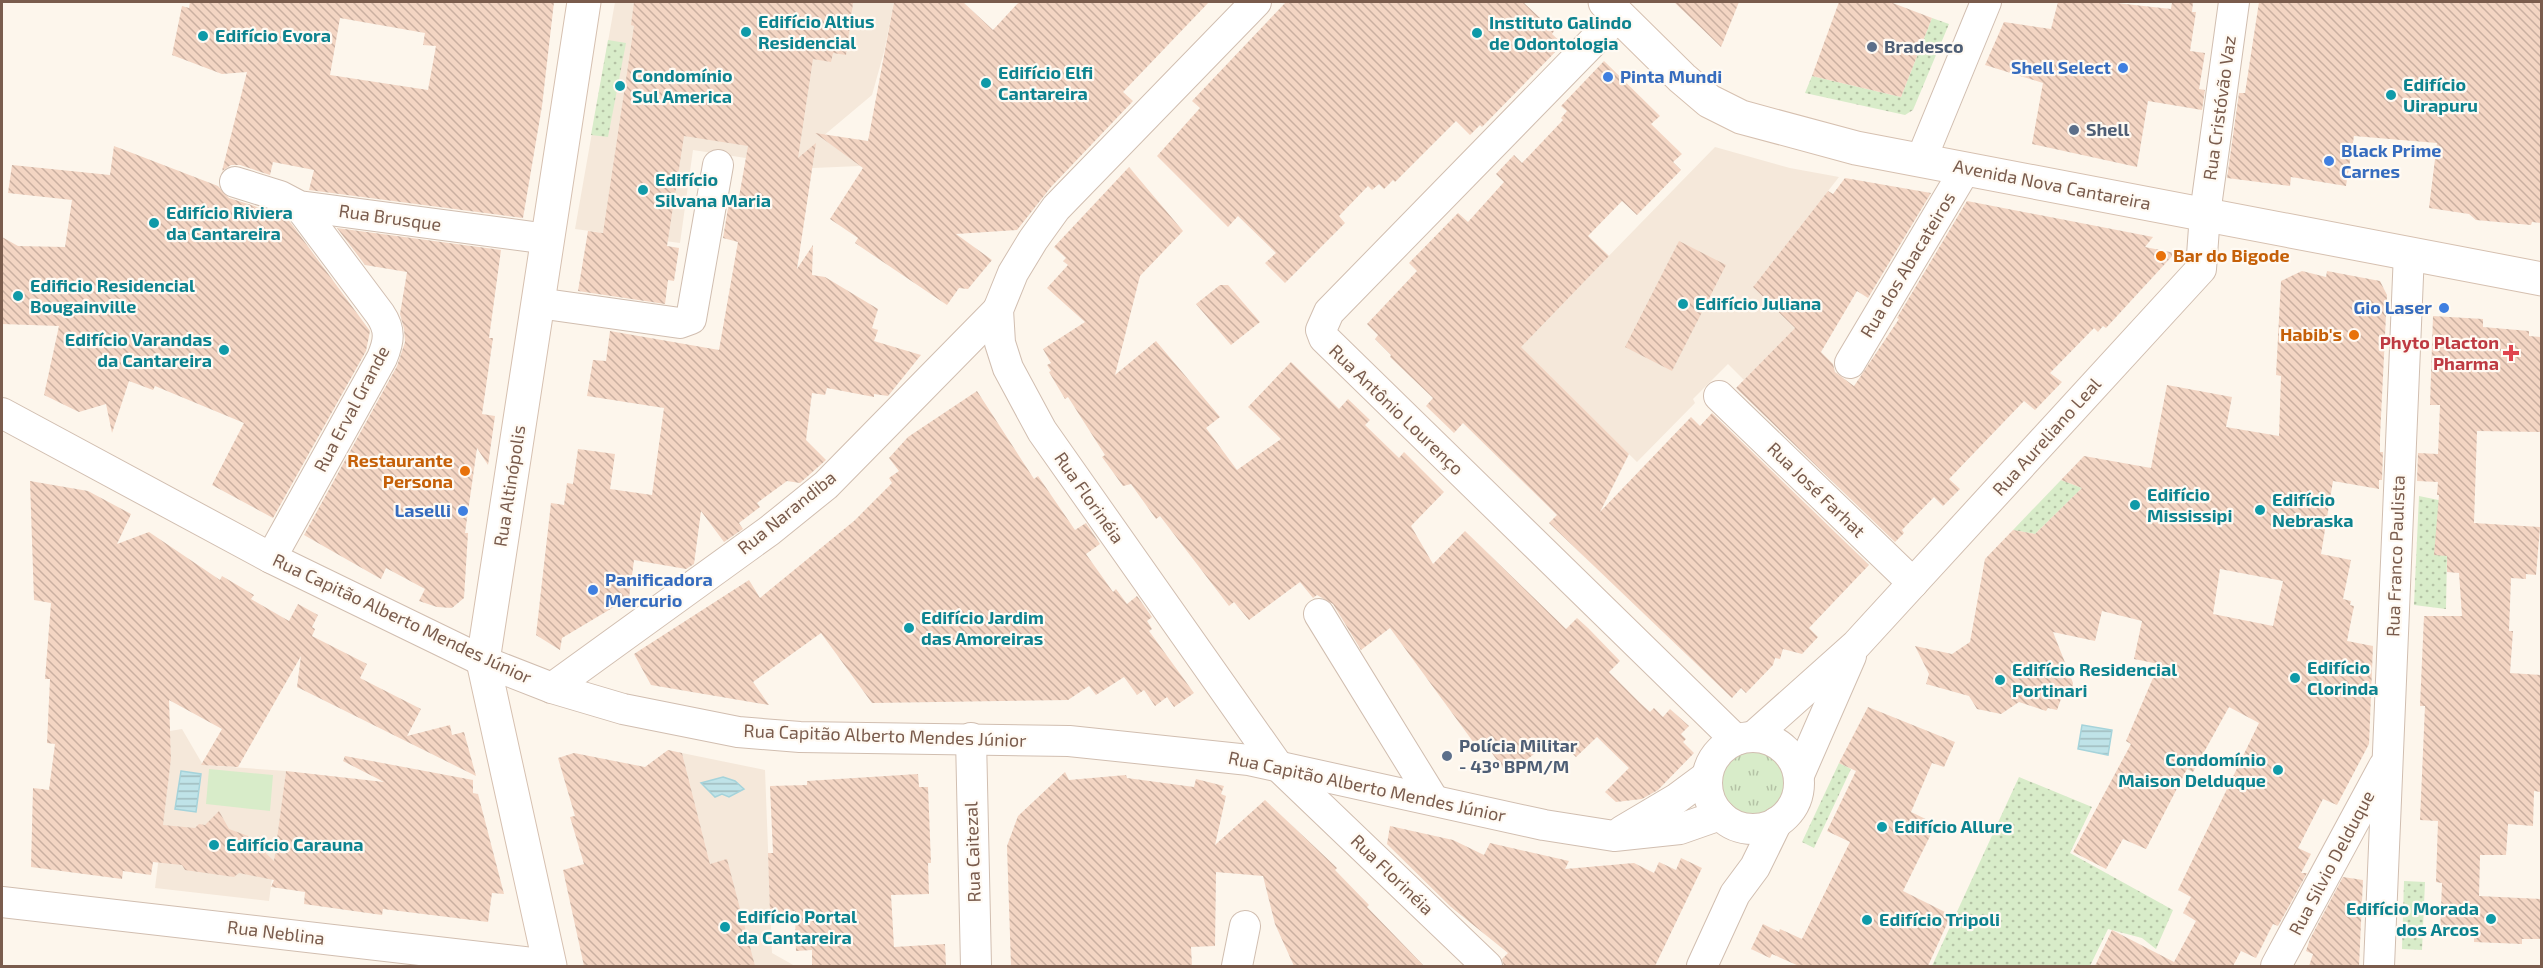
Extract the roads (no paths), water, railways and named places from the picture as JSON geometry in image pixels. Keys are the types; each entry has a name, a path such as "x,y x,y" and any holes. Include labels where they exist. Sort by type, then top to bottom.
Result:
{"street":[{"name":"Rua Altinópolis","path":"550,966 483,661 584,2"},
{"name":"Rua Florinéia","path":"1256,2 1056,208 1013,273 998,310 1000,343 1008,368 1042,431 1278,766 1487,966"},
{"path":"1921,160 1986,2"},
{"name":"Rua Cristóvão Vaz","path":"2205,214 2234,2"},
{"name":"Avenida Nova Cantareira","path":"1612,8 1682,78 1709,101 1726,111 1856,148 2541,279"},
{"name":"Rua Antônio Lourenço","path":"1612,8 1329,312 1321,330 1324,338 1745,738"},
{"path":"538,303 687,322 692,316 718,165"},
{"name":"Rua dos Abacateiros","path":"1850,363 1966,168"},
{"name":"Rua Brusque","path":"236,182 280,196 299,206 548,239"},
{"name":"Rua Erval Grande","path":"271,558 382,358 389,338 386,322 299,206"},
{"name":"Rua Aureliano Leal","path":"1707,776 1713,760 1722,748 1745,738 1856,645 2201,269 2205,214"},
{"name":"Rua Franco Paulista","path":"2379,966 2409,253"},
{"name":"Rua Narandiba","path":"552,688 769,531 826,485 998,310"},
{"name":"Rua José Farhat","path":"1719,396 1913,583"},
{"name":"Rua Capitão Alberto Mendes Júnior","path":"2,413 271,558 483,661 552,688 623,709 738,732 800,737 970,738 1099,743 1217,756 1278,766 1544,825 1614,836 1731,821"},
{"path":"1318,614 1433,800"},
{"name":"Rua Aureliano Leal","path":"1702,966 1735,894 1755,867 1777,822 1788,814 1795,802 1798,775 1856,645"},
{"path":"1217,756 1231,747 1239,710"},
{"name":"Rua Caitezal","path":"970,738 976,966"},
{"path":"1745,738 1770,740 1784,748 1793,760 1798,775"},
{"name":"Rua Silvio Delduque","path":"2276,966 2388,760"},
{"path":"1707,776 1709,796 1731,821 1766,827 1777,822"},
{"path":"1614,836 1676,799 1707,776"},
{"path":"1344,829 1337,807 1340,797 1351,782"},
{"name":"Rua Aureliano Leal","path":"1731,821 1735,894"},
{"name":"Rua Neblina","path":"2,902 550,966"},
{"path":"1237,966 1245,926"}],"water":[{"path":"2082,725 2112,730 2108,755 2078,749"},
{"path":"181,771 201,774 196,812 175,809"},
{"path":"723,777 735,781 744,789 729,797 722,794 715,797 701,783"}],"place":[{"name":"Edifício Altius Residencial","path":"746,32"},
{"name":"Instituto Galindo de Odontologia","path":"1477,33"},
{"name":"Edifício Evora","path":"203,36"},
{"name":"Bradesco","path":"1872,47"},
{"name":"Shell Select","path":"2123,68"},
{"name":"Pinta Mundi","path":"1608,77"},
{"name":"Edifício Elfi Cantareira","path":"986,83"},
{"name":"Condomínio Sul America","path":"620,86"},
{"name":"Edifício Uirapuru","path":"2391,95"},
{"name":"Shell","path":"2074,130"},
{"name":"Black Prime Carnes","path":"2329,161"},
{"name":"Edifício Silvana Maria","path":"643,190"},
{"name":"Edifício Riviera da Cantareira","path":"154,223"},
{"name":"Bar do Bigode","path":"2161,256"},
{"name":"Edificio Residencial Bougainville","path":"18,296"},
{"name":"Edifício Juliana","path":"1683,304"},
{"name":"Gio Laser","path":"2444,308"},
{"name":"Habib's","path":"2354,335"},
{"name":"Edifício Varandas da Cantareira","path":"224,350"},
{"name":"Phyto Placton Pharma","path":"2511,353"},
{"name":"Restaurante Persona","path":"465,471"},
{"name":"Edifício Mississipi","path":"2135,505"},
{"name":"Edifício Nebraska","path":"2260,510"},
{"name":"Laselli","path":"463,511"},
{"name":"Panificadora Mercurio","path":"593,590"},
{"name":"Edifício Jardim das Amoreiras","path":"909,628"},
{"name":"Edifício Clorinda","path":"2295,678"},
{"name":"Edifício Residencial Portinari","path":"2000,680"},
{"name":"Polícia Militar - 43º BPM/M","path":"1447,756"},
{"name":"Condomínio Maison Delduque","path":"2278,770"},
{"name":"Edifício Allure","path":"1882,827"},
{"name":"Edifício Carauna","path":"214,845"},
{"name":"Edifício Morada dos Arcos","path":"2491,919"},
{"name":"Edifício Tripoli","path":"1867,920"},
{"name":"Edifício Portal da Cantareira","path":"725,927"}]}
